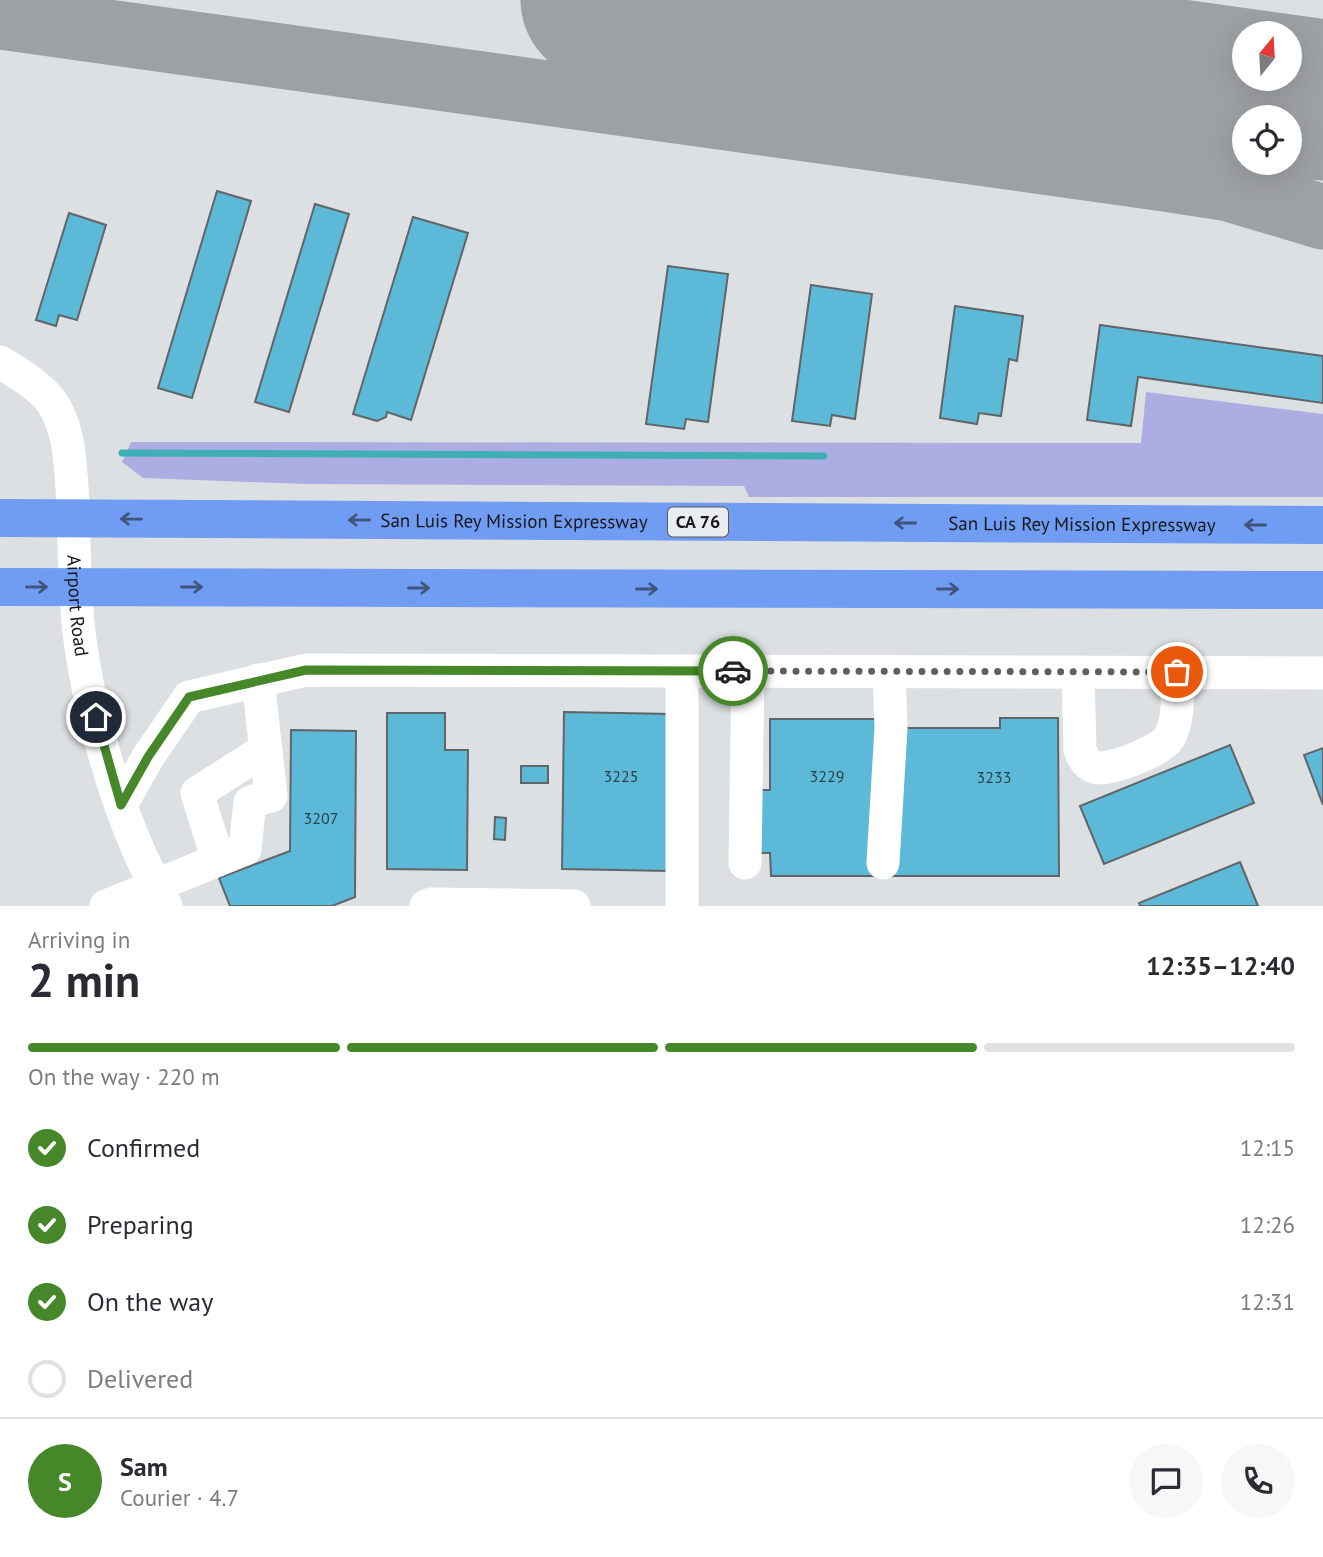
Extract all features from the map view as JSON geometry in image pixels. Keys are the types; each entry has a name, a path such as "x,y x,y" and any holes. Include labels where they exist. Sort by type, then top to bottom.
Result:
{"highway":[{"name":"San Luis Rey Mission Expressway","path":"0,518 1323,525"},
{"path":"0,587 1323,590"}],"street":[{"name":"Airport Road","path":"0,362 41,391 56,408 68,443 74,518 75,587 89,695 121,805 141,856 161,895"},
{"path":"121,805 148,757 189,697 306,670 1323,673"},
{"path":"681,906 682,671"},
{"path":"745,863 748,671"},
{"path":"883,863 891,728 888,671"},
{"path":"1078,672 1080,750 1085,760 1093,767 1104,769 1159,749 1167,741 1177,710 1177,672"},
{"path":"109,905 161,895 218,860 245,849 250,802 271,796 258,680"},
{"path":"218,860 197,793 266,749"},
{"path":"430,905 574,906"}],"shaded area":[{"path":"1146,392 1323,414 1323,497 749,497 744,486 305,484 143,478 122,462 131,442 1141,443"}],"building":[{"path":"217,191 251,201 192,398 158,388"},
{"path":"315,204 349,214 289,412 255,402"},
{"path":"69,213 106,225 77,320 59,315 56,326 36,320"},
{"path":"413,217 468,233 411,420 387,412 386,417 377,421 353,414"},
{"path":"668,266 728,274 708,422 686,419 684,429 646,424"},
{"path":"811,285 872,294 855,419 832,415 830,426 792,421"},
{"path":"955,306 1023,316 1017,361 1009,359 1001,416 979,413 977,424 940,418"},
{"path":"1100,325 1323,356 1323,403 1138,377 1131,426 1087,420"},
{"path":"564,712 672,714 670,871 562,869"},
{"path":"387,713 445,713 445,750 468,750 467,870 387,869"},
{"path":"1000,718 1058,718 1059,876 771,876 770,853 753,853 752,790 770,790 770,719 882,719 891,728 1000,728"},
{"path":"291,730 356,731 355,897 332,906 230,906 219,878 290,851"},
{"path":"1230,745 1254,803 1104,864 1080,806"},
{"path":"1323,748 1323,805 1304,755"},
{"path":"521,766 548,766 548,783 521,783"},
{"path":"495,817 506,818 505,840 494,839"},
{"path":"1240,862 1258,906 1140,906 1139,903"}],"waterway":[{"path":"122,453 824,456"}],"taxiway":[{"path":"0,17 1165,179 1229,189 1323,217"},
{"path":"745,20 765,29 785,47 790,65 786,100"},
{"path":"814,130 799,119 792,108 789,93 792,62 803,46 820,38 844,33"}],"runway":[{"path":"601,0 1323,100"}],"way so far":[{"path":"733,671 1177,672"}],"route":[{"path":"96,717 121,805 148,757 189,697 240,684 306,670 733,671"}]}
